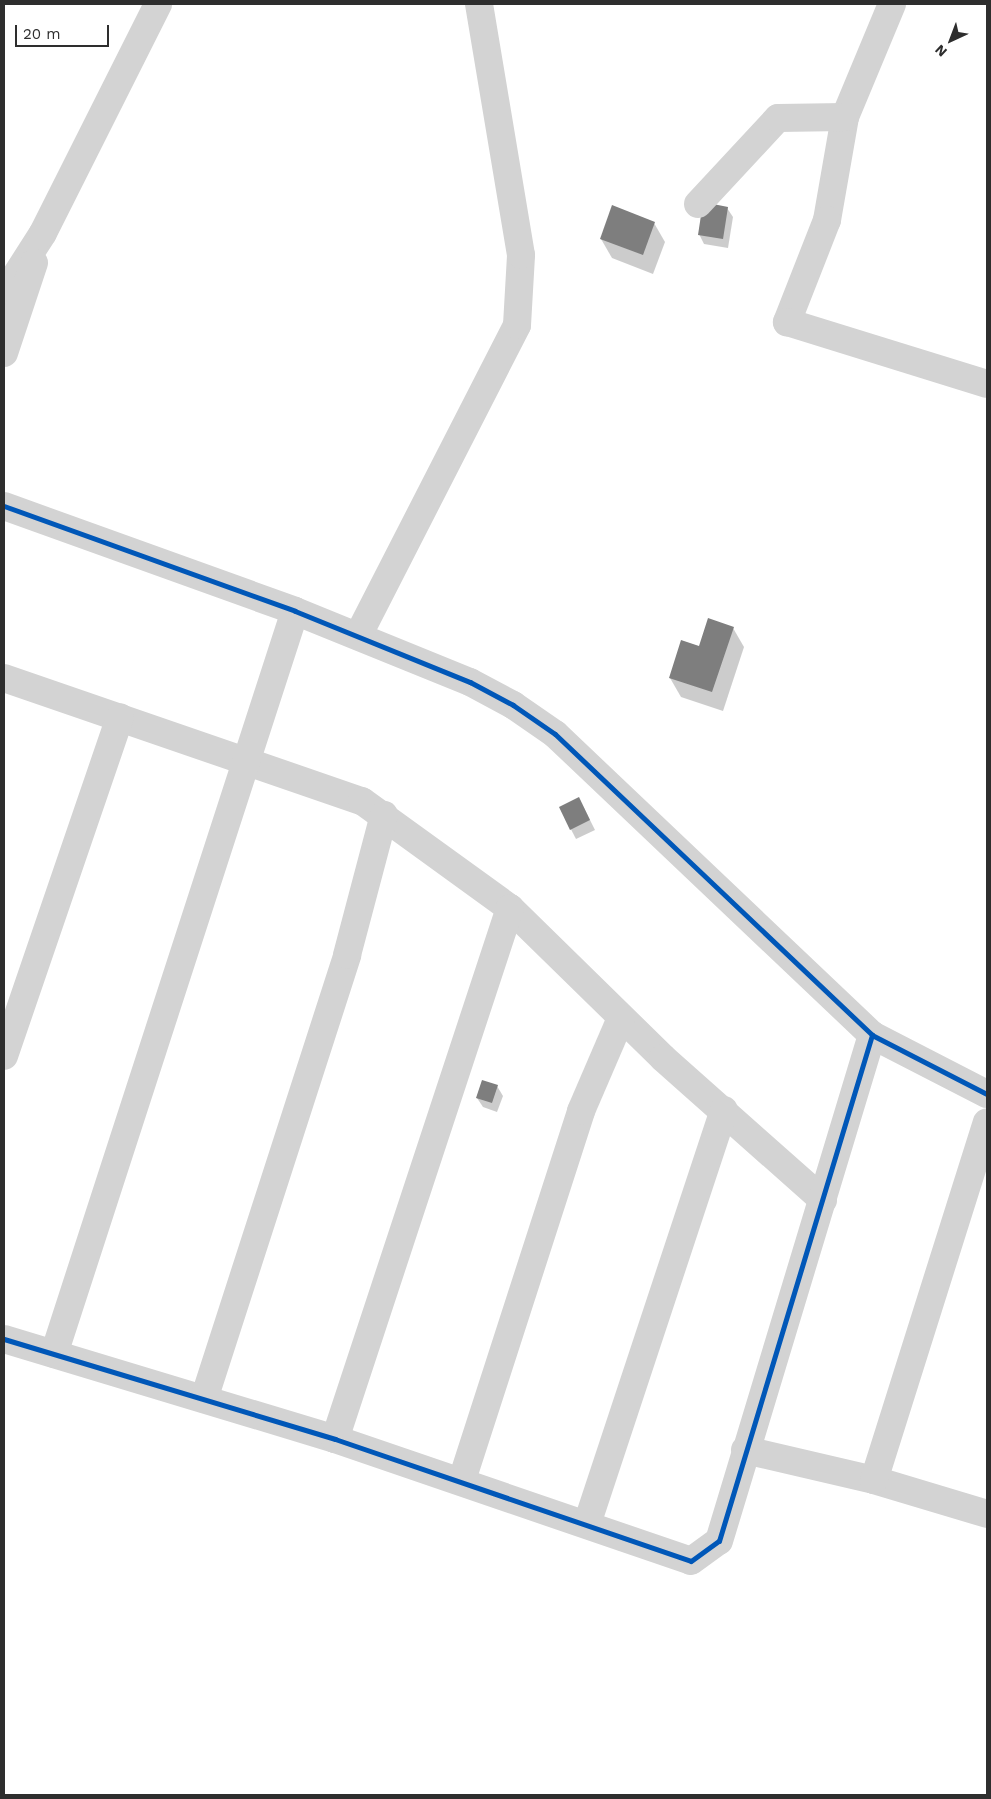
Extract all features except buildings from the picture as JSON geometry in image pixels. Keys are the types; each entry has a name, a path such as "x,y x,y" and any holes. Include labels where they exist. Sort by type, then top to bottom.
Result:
{"street":[{"path":"4,294 43,232 158,4"},
{"path":"358,636 516,325 522,255 479,4"},
{"path":"892,4 845,117 827,220 787,322 987,384"},
{"path":"698,204 778,118 845,117"},
{"path":"4,353 9,348 43,232"},
{"path":"4,506 295,611 470,682 555,734 872,1035 987,1094"},
{"path":"54,1354 295,611"},
{"path":"4,678 246,758 362,801 384,815 510,908 621,1018 823,1200"},
{"path":"4,1056 120,717"},
{"path":"204,1399 347,955 384,815"},
{"path":"335,1439 510,908"},
{"path":"462,1480 581,1111 621,1018"},
{"path":"4,1339 335,1439 462,1480 691,1561 719,1541 872,1035"},
{"path":"587,1524 724,1110"},
{"path":"874,1480 987,1122"},
{"path":"745,1450 874,1480 987,1514"}],"cycle path":[{"path":"4,506 295,611 470,682 513,705 555,734 872,1035 987,1094"},
{"path":"4,1339 335,1439 691,1561 719,1541 872,1035"}]}
